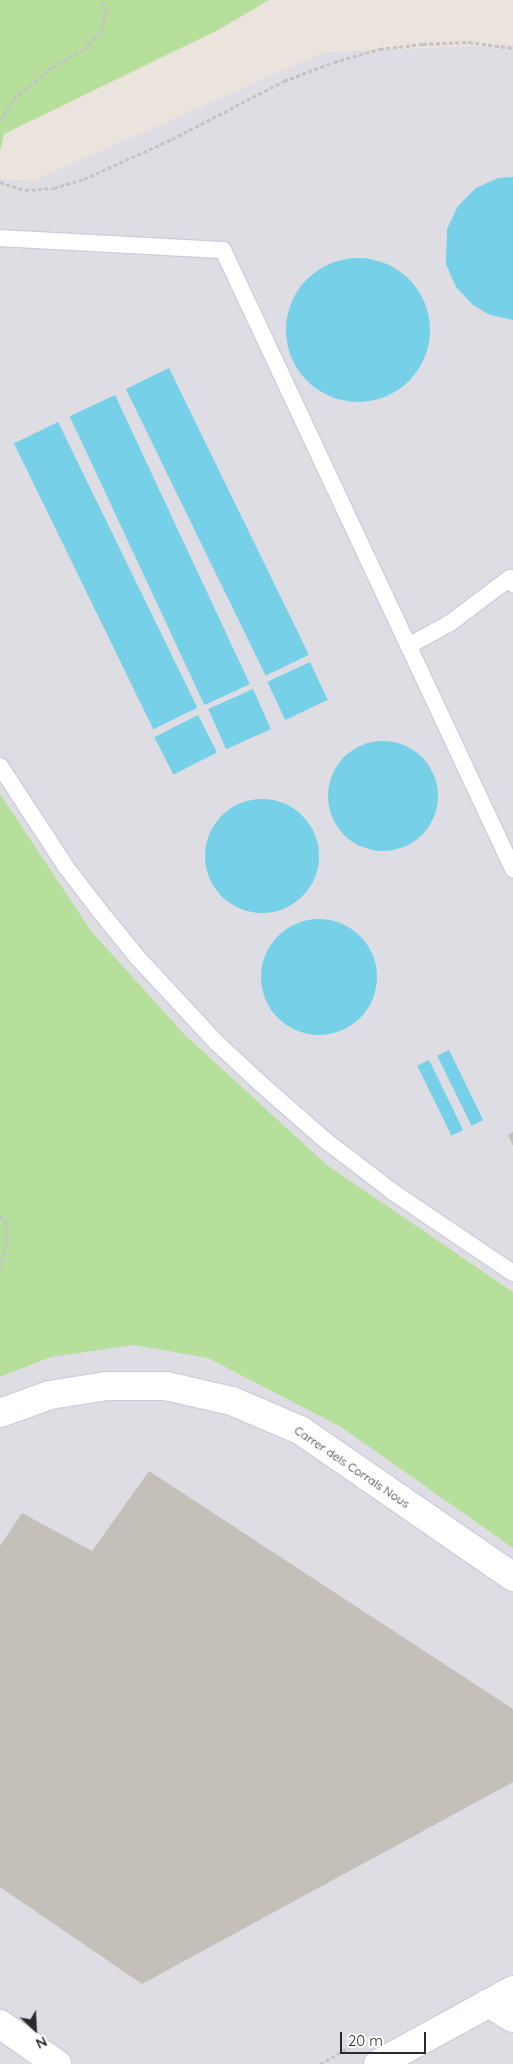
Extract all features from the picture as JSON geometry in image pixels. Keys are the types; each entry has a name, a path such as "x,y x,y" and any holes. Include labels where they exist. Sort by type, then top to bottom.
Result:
{"street":[{"name":"Carrer dels Corrals Nous","path":"0,1413 50,1395 107,1386 166,1386 232,1401 300,1430 513,1577"},
{"path":"378,2064 513,1990"},
{"path":"488,2003 513,2018"},
{"path":"0,2024 58,2064"}],"lane":[{"path":"0,238 224,250 513,869"},
{"path":"408,646 450,623 510,578 513,584"},
{"path":"0,766 66,867 99,910 137,957 217,1043 326,1140 393,1192 513,1273"}],"path":[{"path":"0,121 14,99 52,67 84,49 101,32 106,12 103,0"},
{"path":"0,182 25,190 54,188 84,180 172,139 284,81 334,62 380,49 423,44 469,42 513,48"},
{"path":"0,1215 5,1222 7,1239 0,1269"}],"shaded area":[{"path":"513,45 513,1292 327,1165 185,1035 91,931 0,794 0,179 32,181 325,52"},
{"path":"134,1345 208,1358 341,1427 513,1548 513,2064 0,2064 0,1377 51,1357"}],"green space":[{"path":"0,0 269,0 218,30 4,134 0,152"},
{"path":"0,794 91,931 185,1035 327,1165 513,1292 513,1548 341,1427 208,1358 134,1345 51,1357 0,1377"}],"water":[{"path":"513,177 513,320 490,315 473,305 456,287 446,264 447,229 458,206 476,188 498,178"},
{"path":"358,258 386,263 409,279 425,302 430,330 425,358 409,381 386,397 358,402 330,397 307,381 291,358 286,330 291,302 307,279 330,263"},
{"path":"169,368 309,655 266,676 126,389"},
{"path":"115,395 250,684 204,705 70,416"},
{"path":"58,422 197,708 153,729 14,443"},
{"path":"310,662 328,700 285,720 267,682"},
{"path":"253,689 271,729 226,749 208,709"},
{"path":"198,715 217,752 173,775 154,737"},
{"path":"383,741 404,745 422,757 434,775 438,796 434,817 422,835 404,847 383,851 362,847 344,835 332,817 328,796 332,775 344,757 362,745"},
{"path":"262,799 284,804 302,816 314,834 319,856 314,878 302,896 284,908 262,913 240,908 222,896 210,878 205,856 210,834 222,816 240,804"},
{"path":"319,919 341,923 351,928 360,936 368,945 373,955 377,977 373,999 368,1009 360,1018 351,1026 341,1031 319,1035 297,1031 287,1026 278,1018 270,1009 265,999 261,977 265,955 270,945 278,936 287,928 297,923"},
{"path":"449,1050 483,1120 472,1126 437,1056"},
{"path":"429,1060 463,1130 452,1136 417,1066"}],"building":[{"path":"513,1132 513,1146 508,1135"},
{"path":"149,1471 513,1709 513,1782 142,1984 0,1887 0,1546 22,1513 92,1551"}]}
